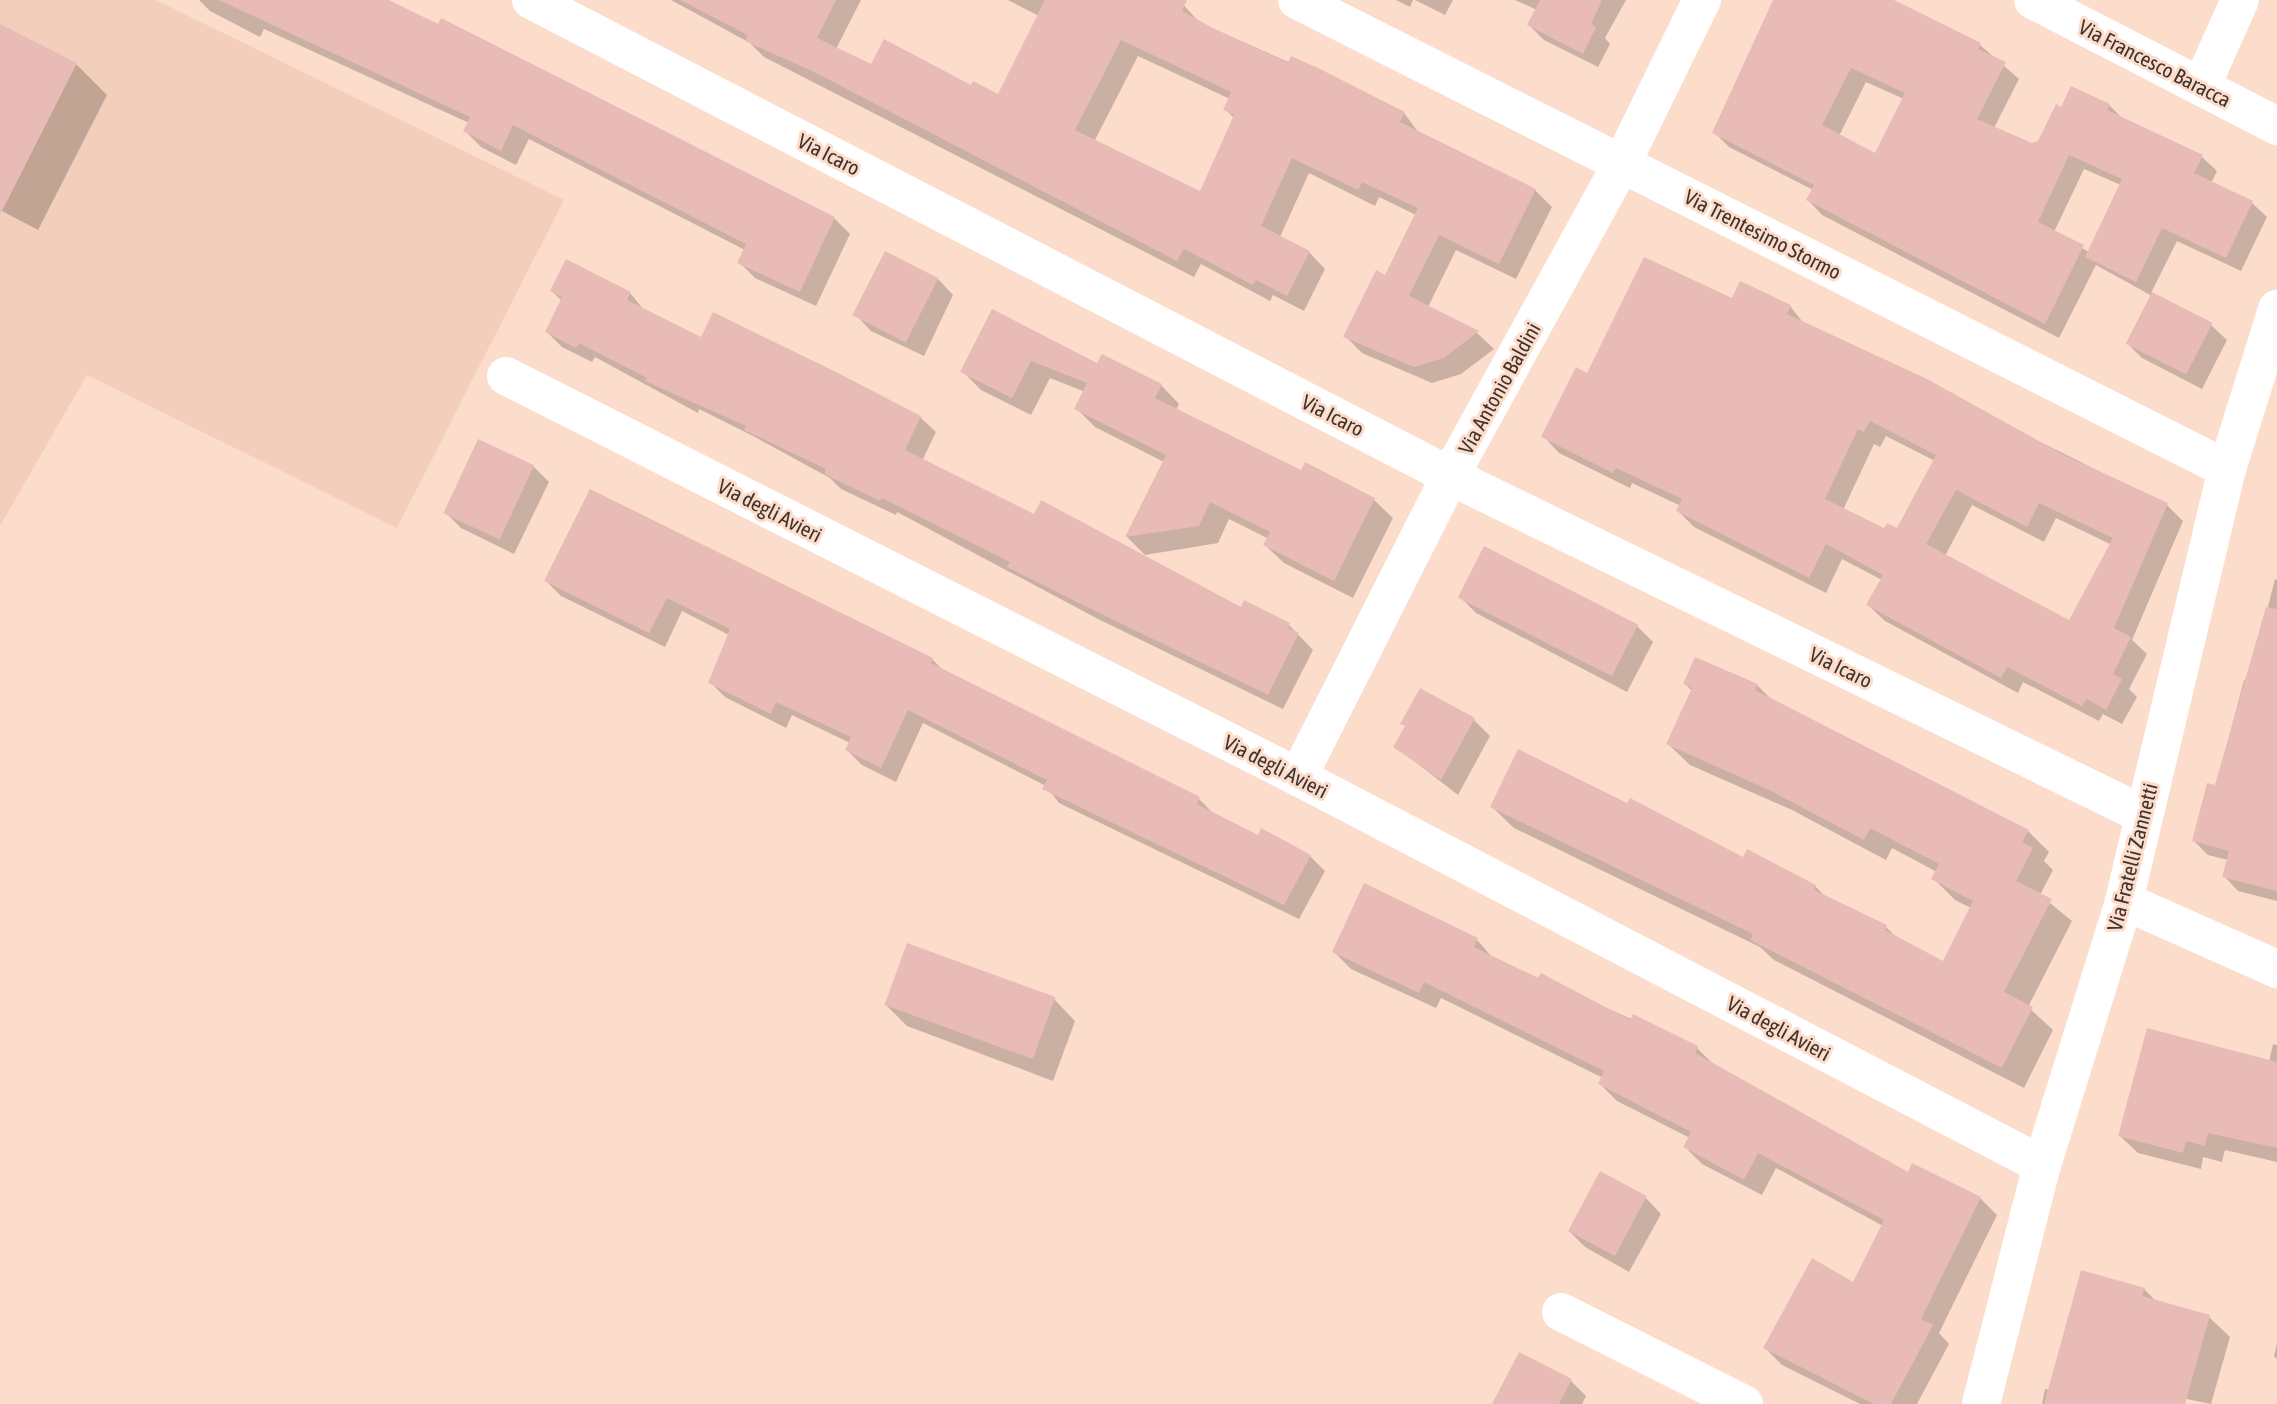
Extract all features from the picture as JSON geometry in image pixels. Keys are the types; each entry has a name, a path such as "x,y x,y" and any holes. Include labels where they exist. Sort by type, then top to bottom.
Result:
{"street":[{"name":"Via Icaro","path":"531,0 1450,476 2142,814"},
{"name":"Via Trentesimo Stormo","path":"1297,0 2227,469"},
{"name":"Via Antonio Baldini","path":"1298,777 1450,476 1622,163 1702,0"},
{"name":"Via Francesco Baracca","path":"2033,0 2277,126"},
{"path":"2201,87 2241,0"},
{"name":"Via Fratelli Zannetti","path":"1981,1404 2042,1165 2124,901 2142,814 2227,469 2277,309"},
{"name":"Via degli Avieri","path":"506,376 1298,777 2042,1165"},
{"path":"2124,901 2277,969"},
{"path":"1561,1312 1744,1404"}],"shaded area":[{"path":"0,0 156,0 564,200 397,528 87,375 0,526"}],"building":[{"path":"219,0 389,0 438,24 441,18 835,217 800,292 737,263 746,244 513,125 501,151 463,131 470,117"},
{"path":"680,0 836,0 817,38 871,64 884,39 971,85 973,81 998,94 1045,0 1187,0 1182,11 1211,27 1288,63 1291,56 1318,68 1405,112 1400,122 1536,189 1499,264 1439,235 1409,296 1479,331 1444,358 1414,367 1343,337 1376,270 1385,275 1418,208 1362,182 1358,190 1292,158 1261,226 1310,251 1287,296 1256,280 1253,285 1184,249 1177,261 814,72 745,41 748,35","holes":["1121,40 1231,92 1223,110 1234,115 1200,191 1075,130"]},
{"path":"1540,0 1602,0 1591,24 1596,27 1583,54 1527,25"},
{"path":"1773,0 1894,0 1981,43 1978,49 2006,62 1977,119 2032,143 2038,141 2056,104 2061,107 2071,86 2110,104 2107,110 2203,155 2194,173 2253,201 2226,258 2162,228 2136,282 2085,257 2122,179 2069,155 2038,222 2084,245 2045,324 1806,200 1814,185 1712,133","holes":["1851,68 1905,93 1875,153 1822,125"]},
{"path":"0,24 77,63 0,215"},
{"path":"885,251 938,278 906,342 852,315"},
{"path":"1644,257 1732,298 1740,281 1791,305 1787,314 1927,379 2064,455 2168,503 2114,628 2131,637 2113,674 2122,679 2106,710 2087,699 2082,706 2007,667 2001,678 1866,605 1883,575 1826,544 1809,578 1676,511 1682,499 1616,468 1613,473 1541,437 1576,367 1587,373","holes":["1870,421 1936,455 1897,528 1887,523 1884,528 1825,499 1858,429 1864,432","1956,490 2027,527 2039,503 2113,538 2069,620 1926,544"]},
{"path":"566,259 631,292 627,300 701,337 713,312 836,372 921,416 905,450 1034,514 1041,500 1241,607 1244,600 1290,623 1288,628 1299,633 1268,695 1007,567 1010,562 882,498 880,501 824,474 826,469 744,430 746,426 645,381 647,378 579,343 576,348 545,332 562,297 550,291"},
{"path":"2152,292 2213,323 2186,375 2126,344"},
{"path":"992,309 1097,363 1102,354 1162,384 1155,398 1301,470 1305,462 1375,498 1334,581 1263,545 1270,532 1210,502 1199,526 1125,537 1166,455 1074,409 1087,383 1031,361 1012,398 960,372"},
{"path":"478,439 534,465 500,540 443,513"},
{"path":"590,489 933,658 931,663 1200,797 1197,804 1258,835 1261,828 1311,855 1284,905 1042,789 1047,780 908,710 881,768 845,750 851,737 776,702 771,714 708,683 730,629 667,598 649,633 544,581"},
{"path":"1484,546 1638,625 1612,676 1458,598"},
{"path":"2266,607 2277,609 2277,891 2222,877 2229,851 2192,841 2207,783 2215,785"},
{"path":"1695,657 1758,684 1755,690 2029,830 2022,842 2033,848 2016,881 2052,899 2004,992 2033,1007 2002,1068 1750,940 1753,934 1490,807 1518,749 1627,803 1630,798 1743,857 1747,849 1816,885 1814,890 1887,925 1885,930 1943,961 1973,901 1931,879 1939,864 1870,828 1864,840 1769,790 1666,744 1692,688 1683,684"},
{"path":"1420,688 1475,718 1441,780 1393,747 1405,726 1400,724"},
{"path":"1364,883 1478,938 1474,947 1538,978 1541,973 1630,1020 1633,1014 1698,1046 1695,1053 1908,1172 1912,1163 1981,1197 1921,1319 1933,1325 1891,1404 1874,1404 1763,1348 1812,1258 1853,1282 1884,1220 1758,1153 1744,1180 1683,1147 1691,1132 1598,1084 1604,1071 1424,982 1419,993 1332,952"},
{"path":"907,943 1055,997 1033,1059 884,1005"},
{"path":"2147,1028 2277,1062 2277,1148 2208,1133 2205,1146 2186,1141 2183,1153 2118,1136"},
{"path":"1600,1171 1647,1196 1615,1256 1568,1231"},
{"path":"2081,1270 2145,1288 2142,1296 2210,1315 2185,1404 2044,1404"},
{"path":"1519,1352 1572,1379 1559,1404 1492,1404"}]}
